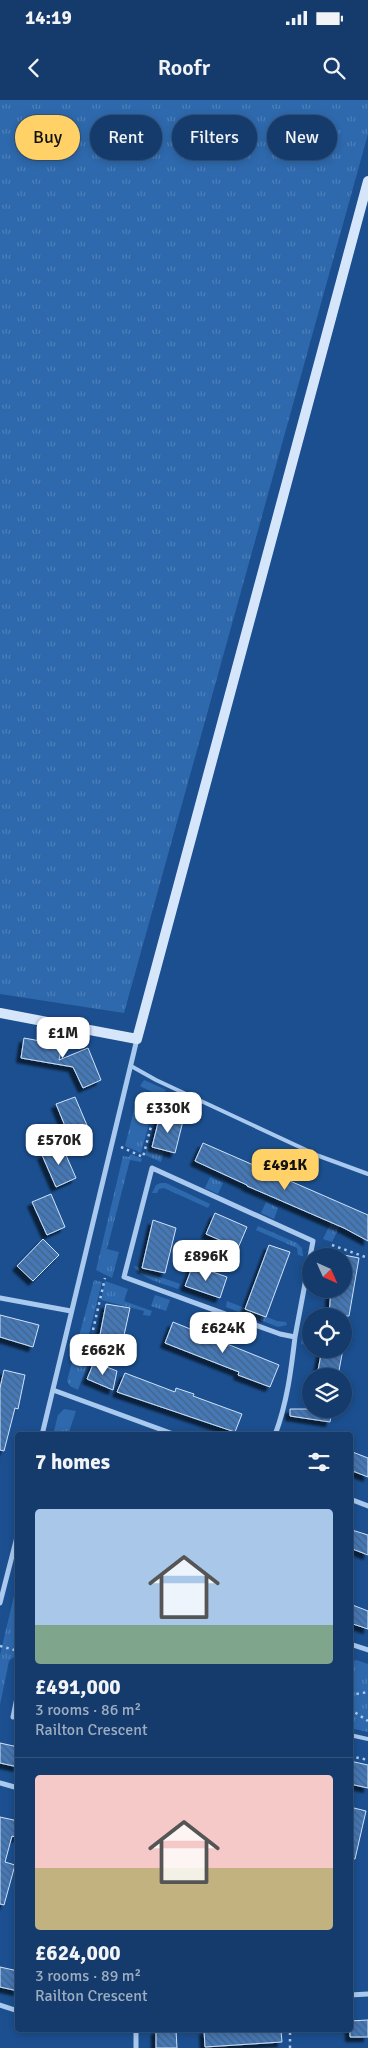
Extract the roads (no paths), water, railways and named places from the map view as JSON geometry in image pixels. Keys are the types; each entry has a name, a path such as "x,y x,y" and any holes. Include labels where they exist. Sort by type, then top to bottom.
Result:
{"main road":[{"path":"0,1013 137,1039 368,181"}],"street":[{"path":"43,1432 137,1039"},
{"path":"276,1432 290,1381 295,1337 313,1241 152,1168 124,1277 280,1334 295,1337"},
{"path":"0,1298 71,1311"},
{"path":"53,1390 168,1432"},
{"path":"353,1501 368,1506"},
{"path":"0,1603 15,1543"},
{"path":"353,1645 368,1650"},
{"path":"13,1718 15,1708"},
{"path":"0,1783 15,1787"},
{"path":"353,1995 368,1994"},
{"path":"0,2005 15,2011"},
{"path":"136,2032 136,2048"}],"lane":[{"path":"131,1066 156,1080 319,1156 368,1174"},
{"path":"353,1736 368,1738"}]}
